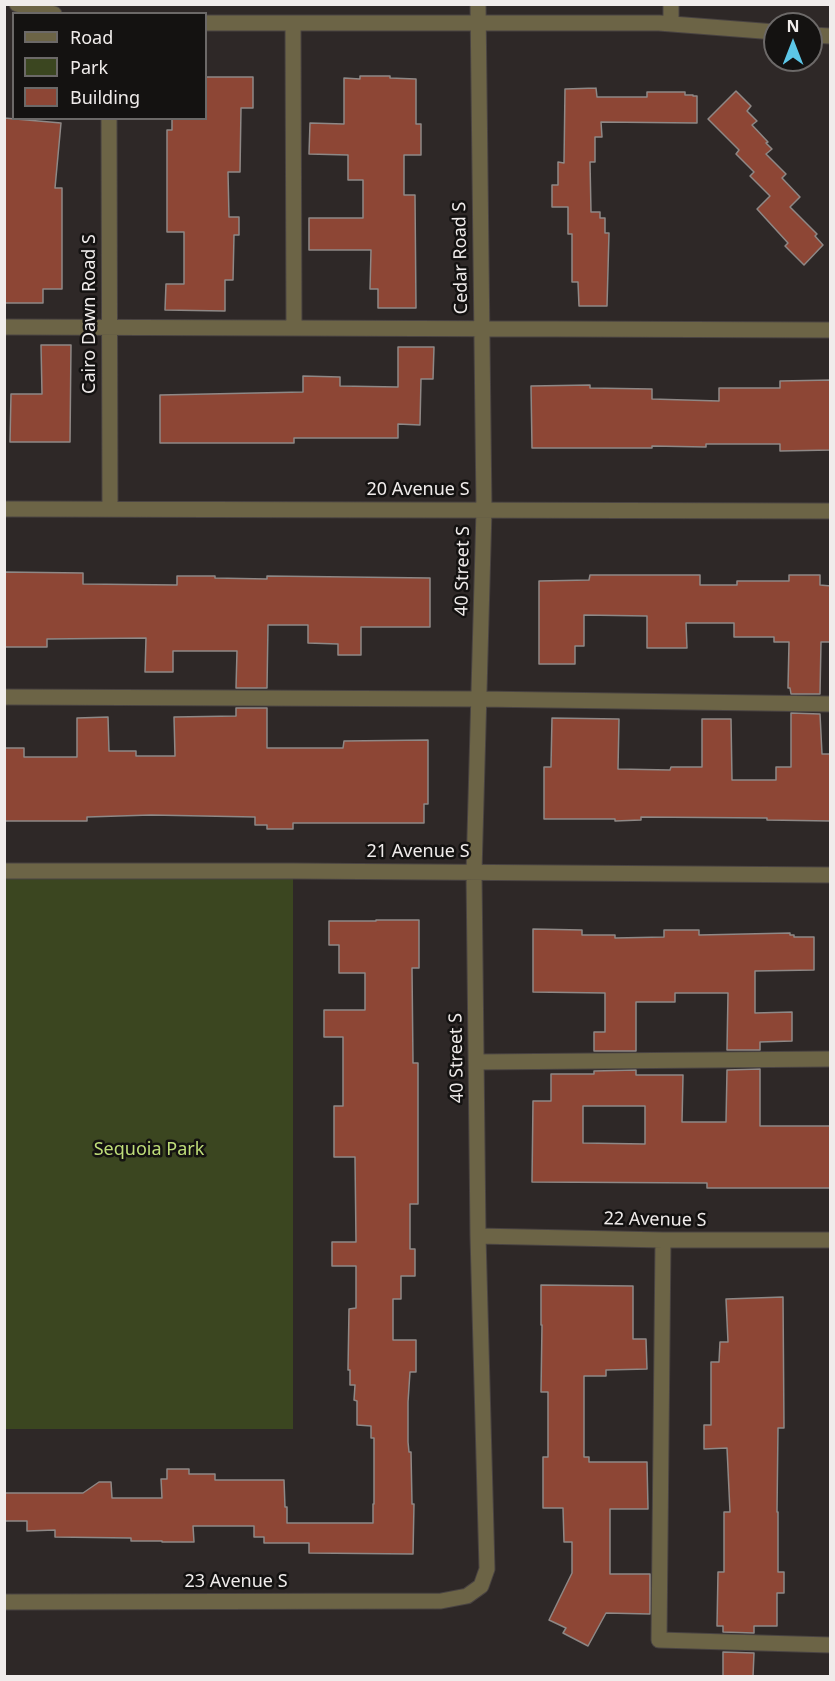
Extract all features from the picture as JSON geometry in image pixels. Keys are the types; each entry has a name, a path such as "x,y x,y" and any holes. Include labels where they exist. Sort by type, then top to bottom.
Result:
{"street":[{"path":"17,4 47,12"},
{"name":"Cedar Road S","path":"478,4 484,510"},
{"path":"671,4 671,24"},
{"path":"207,23 671,24 763,31"},
{"path":"293,23 294,328"},
{"name":"Cairo Dawn Road S","path":"109,120 110,509"},
{"path":"4,327 831,330"},
{"name":"20 Avenue S","path":"4,509 831,511"},
{"name":"40 Street S","path":"467,1596 481,1586 488,1569 478,1236 474,872 484,510"},
{"path":"4,697 479,699 831,704"},
{"name":"21 Avenue S","path":"4,871 831,875"},
{"path":"477,1062 831,1059"},
{"name":"22 Avenue S","path":"478,1236 663,1240 831,1240"},
{"path":"663,1240 659,1640 831,1645"},
{"name":"23 Avenue S","path":"4,1602 441,1601 467,1596"}],"green space":[{"name":"Sequoia Park","path":"5,871 293,871 293,1429 5,1429"}],"building":[{"path":"360,76 416,79 416,124 421,124 421,155 404,155 404,195 415,195 416,308 378,308 378,289 370,289 371,250 309,250 309,218 363,218 363,180 348,180 348,155 309,154 310,123 344,124 344,78 360,79"},
{"path":"207,77 253,77 253,108 241,108 240,172 228,172 229,217 239,217 239,235 234,235 233,280 225,280 225,311 165,310 166,284 184,284 184,232 167,232 167,130 172,130 172,120 207,120"},
{"path":"596,88 597,97 647,97 647,92 685,92 685,95 697,96 697,123 601,122 602,137 595,137 595,162 590,162 591,212 600,212 600,218 605,218 605,233 609,233 607,306 579,306 578,282 572,282 572,234 568,234 568,207 552,207 552,185 558,185 558,162 564,163 565,89"},
{"path":"736,91 751,106 747,111 757,121 752,125 772,149 766,154 786,174 782,178 800,197 790,207 817,234 815,236 823,245 804,265 785,246 788,243 757,209 770,196 750,176 754,172 736,154 739,150 708,119"},
{"path":"4,118 61,123 55,188 62,188 62,289 43,289 43,303 4,303"},
{"path":"41,345 71,345 70,442 10,442 11,394 42,394"},
{"path":"398,347 434,347 433,379 421,379 420,425 398,424 398,438 294,438 294,443 160,443 160,395 303,392 303,376 340,377 340,386 398,387"},
{"path":"831,380 831,450 780,451 780,444 706,444 706,447 652,446 652,448 532,448 531,386 590,385 590,388 652,389 652,399 719,401 719,388 780,388 780,381"},
{"path":"4,572 83,573 83,584 177,585 177,576 267,579 267,576 430,578 430,627 361,627 361,655 338,655 338,644 308,643 308,625 268,625 267,688 236,688 237,651 173,651 173,672 145,672 146,638 47,639 47,647 4,647"},
{"path":"590,575 700,575 700,585 737,585 737,581 789,581 789,575 820,575 820,585 831,586 831,642 821,642 820,694 791,694 788,688 789,642 774,642 774,637 734,637 734,623 686,623 687,648 647,648 647,616 584,615 584,646 575,646 575,664 539,664 539,581 589,580"},
{"path":"236,708 267,708 267,748 343,748 344,741 428,740 428,804 424,804 424,823 293,823 293,829 267,829 267,825 255,825 255,817 151,815 87,817 87,821 4,821 4,748 24,748 24,757 77,757 77,718 108,717 109,751 136,751 136,756 175,756 174,717 236,716"},
{"path":"791,713 820,714 822,754 831,754 831,821 641,817 641,820 615,821 615,819 544,819 544,767 551,767 552,718 619,719 618,769 670,770 671,767 702,767 702,719 731,719 732,780 776,780 776,767 791,767"},
{"path":"419,920 419,968 412,968 413,1063 418,1063 418,1204 410,1204 410,1249 415,1249 415,1276 401,1276 401,1299 393,1299 393,1340 416,1340 416,1372 410,1372 408,1402 408,1442 409,1452 411,1452 412,1504 414,1504 413,1554 309,1553 309,1543 264,1543 264,1537 254,1537 254,1526 193,1526 194,1542 162,1542 131,1541 131,1538 55,1537 55,1530 27,1531 27,1521 4,1521 4,1493 83,1493 99,1482 111,1482 112,1498 162,1498 161,1479 167,1479 167,1469 189,1469 189,1474 215,1474 215,1480 284,1480 287,1523 373,1523 374,1438 371,1438 371,1426 357,1425 355,1385 350,1385 350,1370 348,1370 349,1309 356,1308 356,1266 332,1266 332,1242 356,1242 355,1157 334,1157 334,1106 343,1106 343,1037 324,1037 324,1010 365,1010 365,973 339,973 339,945 329,945 329,921"},
{"path":"533,929 582,930 582,935 615,935 615,938 664,937 664,930 699,930 699,935 790,933 794,937 814,937 814,970 755,971 755,1013 792,1012 792,1041 760,1042 760,1050 727,1050 728,993 675,993 675,1002 636,1002 636,1051 594,1051 594,1032 605,1032 605,993 533,992"},
{"path":"760,1069 760,1126 831,1126 831,1188 707,1188 707,1183 532,1182 533,1101 551,1101 551,1074 594,1074 594,1071 636,1070 636,1075 683,1075 682,1122 726,1122 727,1070","holes":["583,1106 645,1106 645,1144 583,1143"]},
{"path":"541,1285 633,1286 633,1339 646,1339 647,1369 606,1370 606,1376 584,1376 584,1457 589,1457 589,1462 647,1462 648,1509 610,1509 610,1574 650,1574 650,1614 606,1613 588,1646 563,1633 566,1628 549,1620 572,1573 572,1542 564,1542 563,1508 543,1508 543,1457 548,1457 548,1392 541,1392"},
{"path":"783,1297 784,1428 778,1428 777,1512 778,1572 784,1572 784,1593 777,1593 777,1626 754,1626 754,1633 723,1632 723,1626 717,1626 718,1572 724,1572 724,1512 730,1512 727,1448 704,1449 704,1425 711,1425 711,1362 719,1362 720,1342 728,1342 726,1299"},
{"path":"723,1652 754,1653 753,1677 723,1677"}]}
